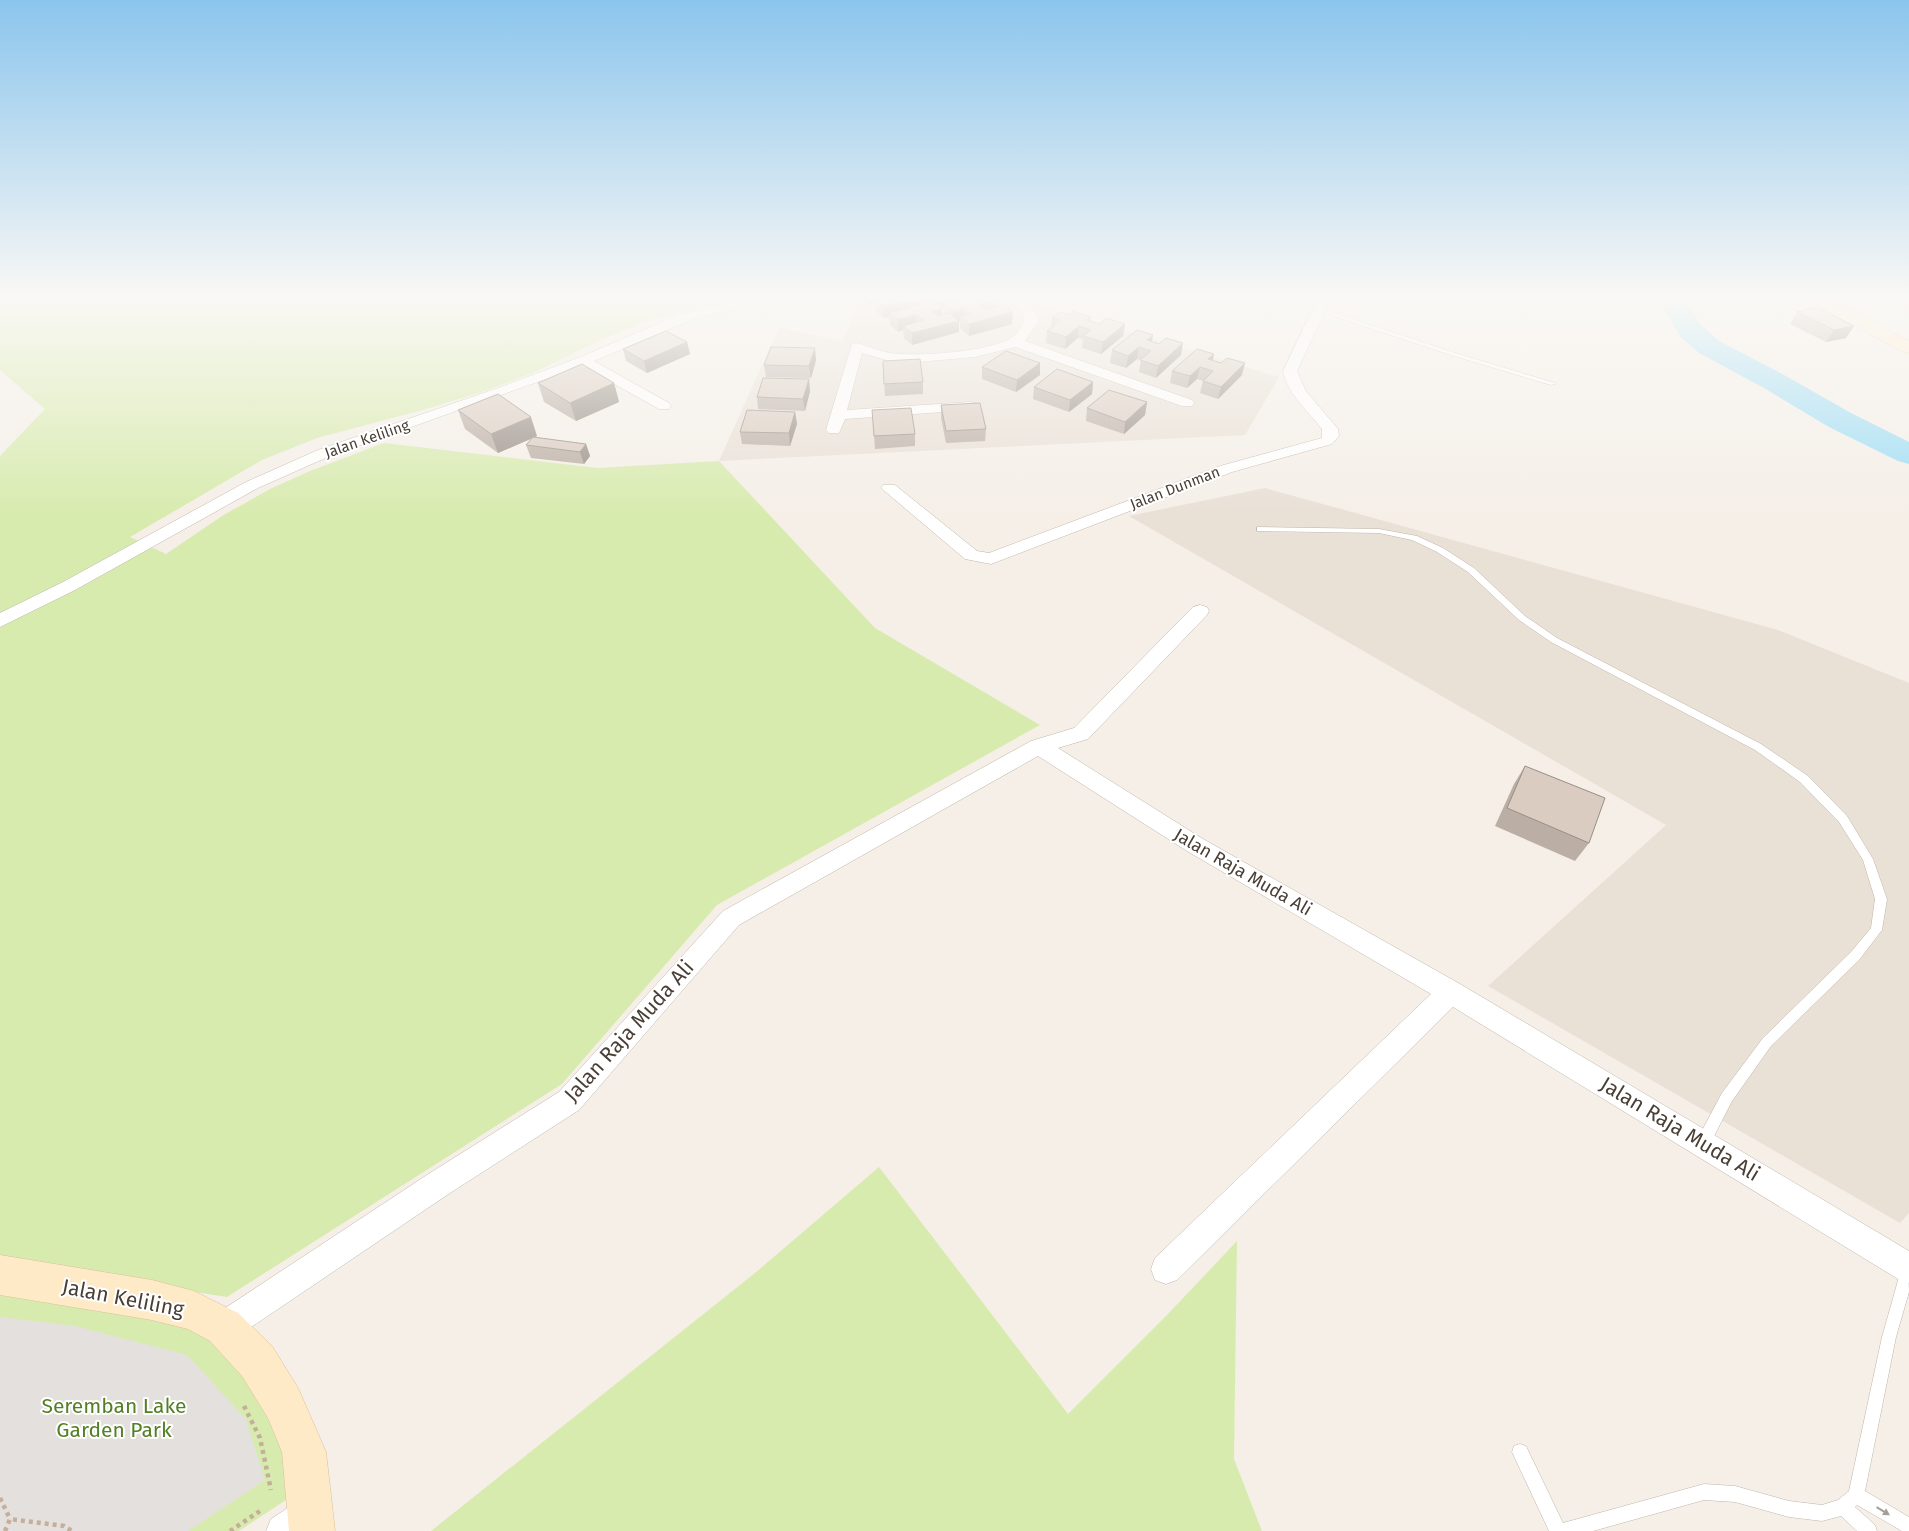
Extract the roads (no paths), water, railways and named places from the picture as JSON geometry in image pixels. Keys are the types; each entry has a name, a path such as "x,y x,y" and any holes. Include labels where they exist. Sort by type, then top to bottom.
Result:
{"street":[{"name":"Jalan Keliling","path":"0,621 252,485 324,453 555,371"},
{"path":"602,371 664,406"},
{"path":"834,430 850,371"},
{"path":"1098,371 1187,403"},
{"name":"Jalan Dunman","path":"889,488 971,555 990,559 1226,469 1327,441 1331,436 1330,429 1297,389 1291,380 1290,371"},
{"path":"838,415 970,406"},
{"name":"Jalan Raja Muda Ali","path":"224,1328 440,1183 569,1101 731,918 1038,746 1081,734 1200,611"},
{"name":"Jalan Raja Muda Ali","path":"1038,746 1195,845 1451,992 1909,1268"},
{"path":"1166,1269 1451,992"},
{"name":"Jalan Keliling","path":"0,1276 152,1300 194,1311 224,1328 257,1361 283,1403 304,1452 293,1521"}],"lane":[{"path":"1511,371 1553,384"},
{"path":"1260,528 1380,531 1414,538 1440,550 1471,570 1522,618 1554,640 1758,747 1804,779 1843,819 1868,859 1881,899 1876,930 1855,956 1767,1042 1728,1097 1703,1143"},
{"path":"1564,1531 1704,1492 1735,1494 1789,1509 1822,1513 1843,1507 1856,1495 1889,1337 1909,1268"},
{"path":"1520,1452 1558,1531"},
{"path":"1856,1495 1909,1526"},
{"path":"1843,1507 1869,1531"}],"waterway":[{"path":"1755,371 1840,420 1909,454"}],"park label":[{"name":"Seremban Lake Garden Park","path":"114,1418"}]}
